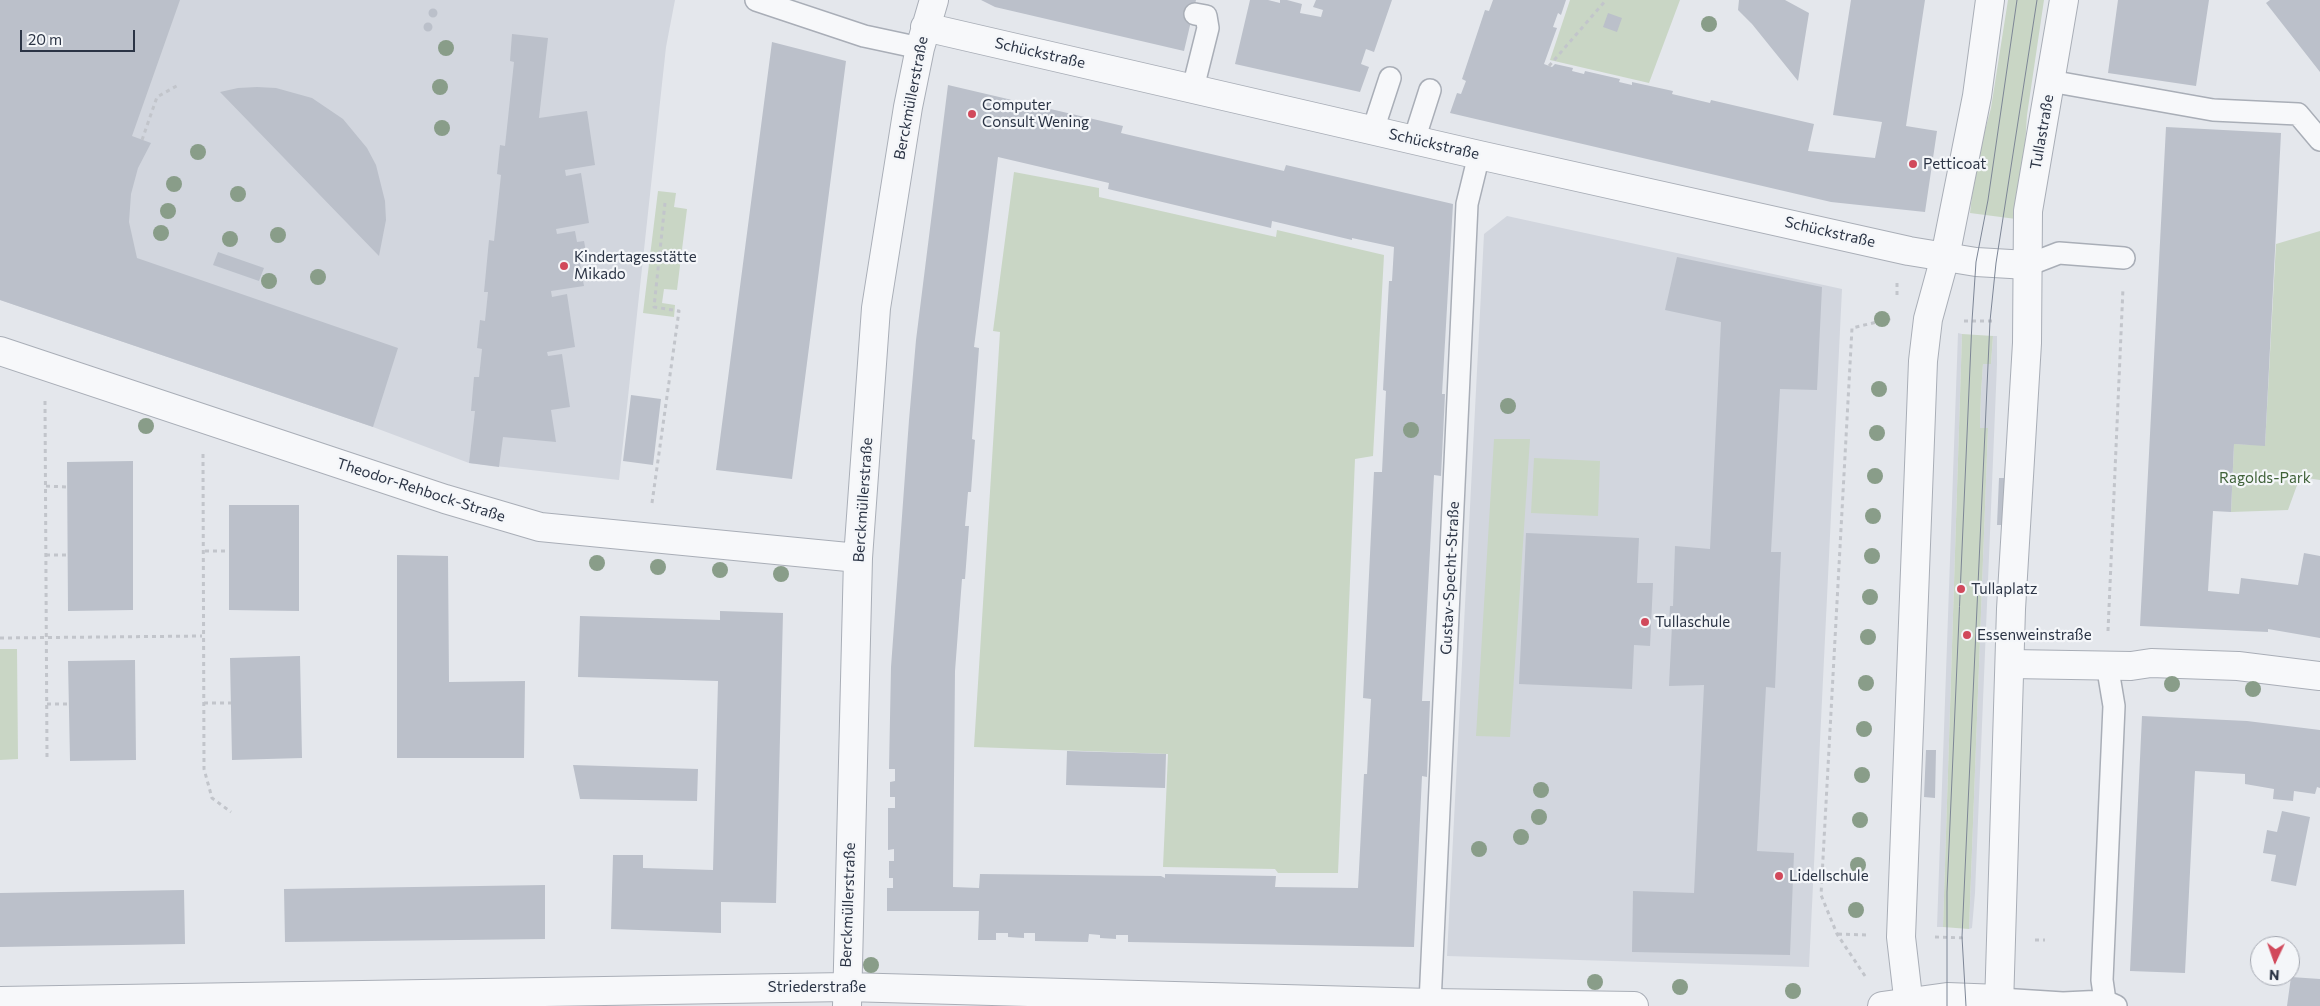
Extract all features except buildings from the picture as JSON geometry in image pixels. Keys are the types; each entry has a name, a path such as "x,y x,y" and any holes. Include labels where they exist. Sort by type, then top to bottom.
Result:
{"street":[{"name":"Berckmüllerstraße","path":"846,996 858,558 876,308 908,107 922,38 934,0"},
{"path":"1945,257 1976,262 2028,265 2027,322 2011,609 2011,664 1999,1002 1947,998 1900,1005 1923,361 1928,319 1945,257 1977,96 1990,0"},
{"name":"Tullastraße","path":"2028,265 2028,211 2064,0"},
{"name":"Schückstraße","path":"922,38 1193,88 1479,155 1909,251 1945,257"},
{"name":"Theodor-Rehbock-Straße","path":"0,351 445,499 540,527 858,558"},
{"path":"2011,664 2107,664 2131,666 2151,663 2238,666 2320,676"},
{"name":"Striederstraße","path":"0,1001 846,996 1634,1006"}],"lane":[{"path":"756,0 864,36 922,38"},
{"path":"1193,88 1208,28 1206,16 1195,14"},
{"path":"1373,130 1390,78"},
{"path":"2050,81 2213,110 2298,114 2320,140"},
{"path":"1414,140 1430,90"},
{"name":"Gustav-Specht-Straße","path":"1430,1003 1467,204 1479,155"},
{"path":"2028,265 2059,254 2124,258"},
{"path":"1999,1002 2111,1004 2102,980 2114,706 2107,664"}],"path":[{"path":"1549,66 1606,0"},
{"path":"142,140 157,97 180,84"},
{"path":"655,482 679,311 654,307 665,203"},
{"path":"1897,317 1896,283 1909,251"},
{"path":"2107,664 2124,258"},
{"path":"1900,1005 1865,976 1838,934 1821,895 1852,328 1897,317 2027,322"},
{"path":"44,366 47,758"},
{"path":"204,418 205,551 202,572 204,769 212,798 231,812"},
{"path":"46,486 67,487"},
{"path":"205,551 229,551"},
{"path":"46,555 68,555"},
{"path":"0,638 202,636"},
{"path":"204,703 231,703"},
{"path":"47,704 69,704"},
{"path":"1838,934 2045,940"}],"shaded area":[{"path":"0,0 675,0 666,47 619,480 469,463 373,427 0,300"},
{"name":"Tullaschule","path":"1507,216 1842,289 1809,967 1447,956 1484,234"},
{"path":"1958,333 1962,334 1943,927 1937,927"},
{"path":"1993,336 1997,336 1997,364 1975,893 1972,928 1969,929 1988,428 1980,428 1981,393 1983,364 1991,364"}],"green space":[{"path":"1570,0 1680,0 1649,83 1550,60"},
{"path":"2008,0 2044,0 2027,115 2023,178 2016,219 1970,213 1976,164 1991,108"},
{"path":"1014,172 1099,188 1099,197 1276,237 1277,230 1384,255 1373,456 1355,459 1338,873 1278,873 1275,869 1163,867 1168,754 974,747 1000,332 993,331"},
{"path":"658,191 676,193 674,207 687,209 677,290 664,289 662,303 675,305 674,317 643,313"},
{"name":"Ragolds-Park","path":"2320,231 2320,480 2300,477 2288,510 2231,512 2234,444 2265,445 2276,244"},
{"path":"1962,334 1993,336 1991,364 1983,364 1981,393 1980,428 1988,428 1969,929 1943,927"},
{"path":"1494,439 1530,439 1510,737 1476,736"},
{"path":"1534,458 1600,461 1598,516 1531,513"},
{"path":"0,649 17,649 18,759 0,760"}],"tram line":[{"path":"1947,1006 1947,892 1976,262 1988,200 2017,0"},
{"path":"1966,1006 1962,937 1990,321 1996,263 2037,0"}],"place":[{"name":"Computer Consult Wening","path":"972,114"},
{"name":"Petticoat","path":"1913,164"},
{"name":"Kindertagesstätte Mikado","path":"564,266"},
{"name":"Tullaplatz","path":"1961,589"},
{"name":"Tullaschule","path":"1645,622"},
{"name":"Essenweinstraße","path":"1967,635"},
{"name":"Lidellschule","path":"1779,876"}]}
